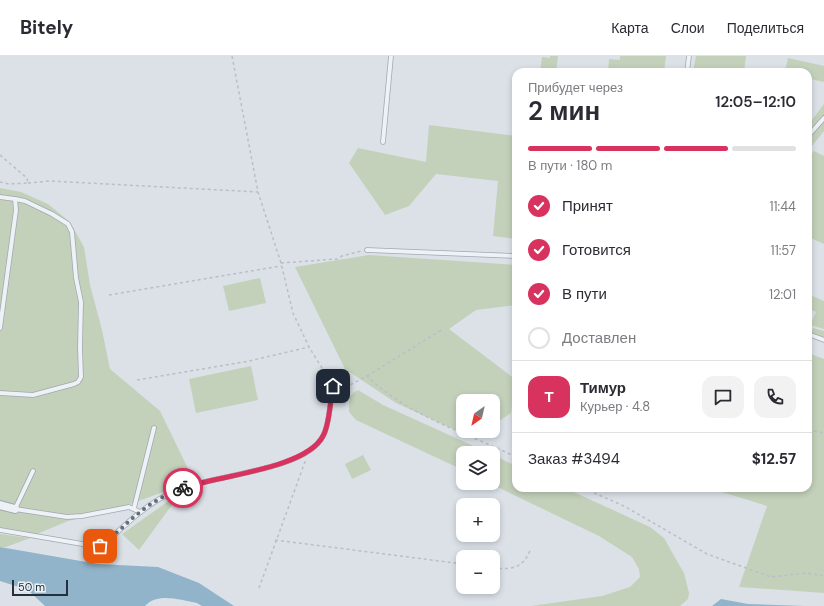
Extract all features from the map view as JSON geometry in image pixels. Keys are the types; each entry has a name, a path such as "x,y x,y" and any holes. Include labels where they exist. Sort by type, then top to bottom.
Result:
{"street":[{"path":"0,505 15,509"}],"lane":[{"path":"383,142 391,56"},
{"path":"688,68 689,56"},
{"path":"812,132 824,118"},
{"path":"0,197 16,201 25,201 52,214 68,224 72,232 76,278 81,302 81,377 78,382 32,395 0,392"},
{"path":"0,328 16,201"},
{"path":"367,250 512,256"},
{"path":"812,336 824,340"},
{"path":"0,530 100,546 106,544 140,512 176,490 191,485 276,465 309,451 318,445 327,429 333,386"},
{"path":"134,508 154,428"},
{"path":"33,472 15,509 67,517 82,516 129,507 140,512"}],"path":[{"path":"232,56 258,192 281,264 293,313 309,347 333,386 340,388 351,385 443,329"},
{"path":"0,156 27,178 28,183"},
{"path":"0,182 9,184 50,181 258,192"},
{"path":"109,295 281,264 337,260 342,256 367,250"},
{"path":"137,380 249,361 309,347"},
{"path":"367,376 382,391 416,411 454,430 512,455"},
{"path":"814,431 824,433"},
{"path":"259,588 275,540 309,451"},
{"path":"592,492 624,506 687,544 721,560 771,577 807,573 824,576"},
{"path":"275,540 456,563"},
{"path":"500,569 508,570 519,565 527,559 531,548"}],"green space":[{"path":"550,56 558,56 556,68 541,68 542,57 550,58"},
{"path":"620,56 666,56 664,68 608,68 609,59 620,60"},
{"path":"696,56 746,56 744,68 694,68"},
{"path":"788,58 824,66 824,82 812,79 812,68 786,68"},
{"path":"824,104 824,131 812,146 812,120"},
{"path":"429,125 512,135 512,238 493,236 498,181 436,174 409,206 385,215 349,163 358,148 426,162"},
{"path":"814,151 824,156 824,244 812,239 812,153"},
{"path":"0,188 21,192 48,204 70,222 84,247 90,285 102,330 110,369 160,411 194,481 116,509 68,521 37,534 0,529"},
{"path":"369,255 512,265 512,306 476,310 449,329 512,377 511,413 500,420 500,394 456,394 456,430 396,403 345,369 295,267"},
{"path":"260,278 266,303 229,311 223,286"},
{"path":"812,296 824,301 824,329 812,326 812,321 816,312 812,310"},
{"path":"813,328 824,331 824,340 812,336"},
{"path":"812,354 824,359 824,593 739,587 767,506 722,492 812,492"},
{"path":"251,366 258,400 196,413 189,379"},
{"path":"358,390 383,405 474,446 456,446 456,467 356,420 349,412 349,402 352,394"},
{"path":"363,455 371,470 352,479 345,464"},
{"path":"500,458 512,464 512,492 574,492 650,527 664,538 684,573 689,593 688,599 680,606 531,606 602,596 630,587 640,577 639,569 632,557 599,536 500,488"},
{"path":"170,500 174,502 139,550 122,534"},
{"path":"0,534 30,538 6,547 0,547"}],"water":[{"path":"0,547 98,564 158,567 199,583 234,606 202,606 197,603 184,600 163,598 156,599 145,606 45,606 28,590 0,581"},
{"path":"721,599 748,604 805,606 712,606"}],"way so far":[{"path":"100,546 106,544 122,527 148,506 164,496 183,488"}],"route":[{"path":"183,488 276,465 309,451 318,445 327,429 327,418 333,386"}]}
